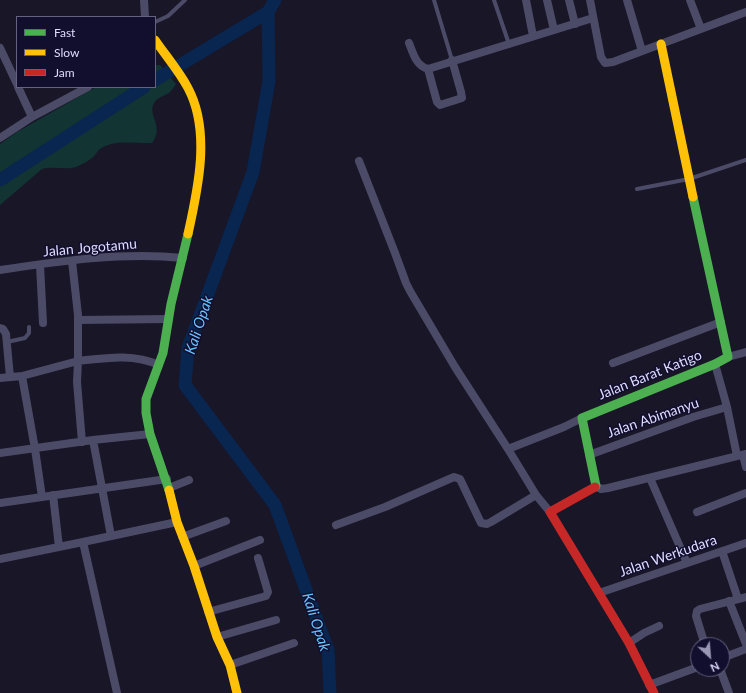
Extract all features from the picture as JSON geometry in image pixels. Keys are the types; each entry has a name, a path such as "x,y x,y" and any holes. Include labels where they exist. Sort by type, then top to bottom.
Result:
{"street":[{"path":"144,0 145,16"},
{"path":"526,0 533,36"},
{"path":"547,0 554,30"},
{"path":"569,0 575,24"},
{"path":"590,0 601,57 605,63 613,62 746,12"},
{"path":"627,0 642,51"},
{"path":"690,0 701,29"},
{"path":"409,43 418,63 422,67 428,69 452,60 593,18"},
{"path":"156,44 188,88 197,113 201,142 198,191 171,304 166,341 159,365 146,399 146,413 150,434 168,483 177,522 194,566 217,637 230,665 237,693"},
{"path":"661,44 728,357 746,352"},
{"path":"0,48 16,82"},
{"path":"428,69 438,103 441,105 460,100 462,96 452,60"},
{"path":"19,88 32,117"},
{"path":"0,138 32,117 86,88"},
{"path":"359,161 406,283 455,368 536,495 550,512 629,643 652,689 690,671"},
{"name":"Jalan Jogotamu","path":"0,270 99,258 164,256 182,258"},
{"path":"72,261 78,320 78,362 76,382 82,442"},
{"path":"40,265 44,323"},
{"path":"78,320 169,319"},
{"path":"613,363 721,322"},
{"path":"0,328 5,332 10,377"},
{"path":"0,378 22,376 78,362 121,357 145,360 159,365"},
{"name":"Jalan Barat Katigo","path":"582,418 715,364 728,357"},
{"path":"715,364 726,407 746,467"},
{"path":"22,376 42,497"},
{"name":"Jalan Abimanyu","path":"589,455 726,407"},
{"path":"508,449 564,427 582,418 596,486 601,489 742,455"},
{"path":"0,453 93,440 150,434"},
{"path":"93,440 111,536"},
{"path":"336,525 386,507 454,477 460,479 481,523 487,524 491,522 536,495"},
{"path":"650,478 687,563"},
{"path":"0,503 102,488 189,480"},
{"path":"550,512 596,486"},
{"path":"698,512 746,494"},
{"path":"53,495 59,547"},
{"path":"182,537 226,521"},
{"path":"0,559 177,522"},
{"path":"194,566 260,540"},
{"path":"83,542 117,693"},
{"name":"Jalan Werkudara","path":"599,593 746,543"},
{"path":"702,637 696,616 697,611 742,598 722,551"},
{"path":"208,612 266,596 268,592 258,558"},
{"path":"729,601 746,644"},
{"path":"217,637 276,620"},
{"path":"629,643 644,633 659,626"},
{"path":"230,665 294,643"},
{"path":"730,655 746,649"},
{"path":"723,677 729,693"}],"lane":[{"path":"156,22 168,16 185,0"},
{"path":"434,0 452,60"},
{"path":"494,0 508,44"},
{"path":"638,189 689,179 746,160"},
{"path":"7,342 25,338 29,327"}],"green space":[{"path":"156,65 160,65 176,84 170,92 157,99 154,103 152,108 157,131 156,137 152,143 112,144 100,149 92,158 76,167 42,169 0,205 0,144 17,132 94,88 156,88"}],"waterway":[{"name":"Kali Opak","path":"275,0 268,12 269,81 253,172 188,348 185,385 275,505 328,650 330,693"},
{"path":"156,79 268,12"},
{"path":"0,180 142,88"}],"traffic: fast":[{"path":"595,487 582,418 715,364 728,357 693,197"},
{"path":"169,490 150,434 146,413 146,399 163,353 171,304 188,234"}],"traffic: slow":[{"path":"156,41 188,88 195,105 199,123 201,141 200,160 188,234"},
{"path":"661,44 693,197"},
{"path":"169,490 177,522 194,566 217,637 230,665 237,693"}],"traffic: jam":[{"path":"595,487 550,512 629,643 654,693"}]}
